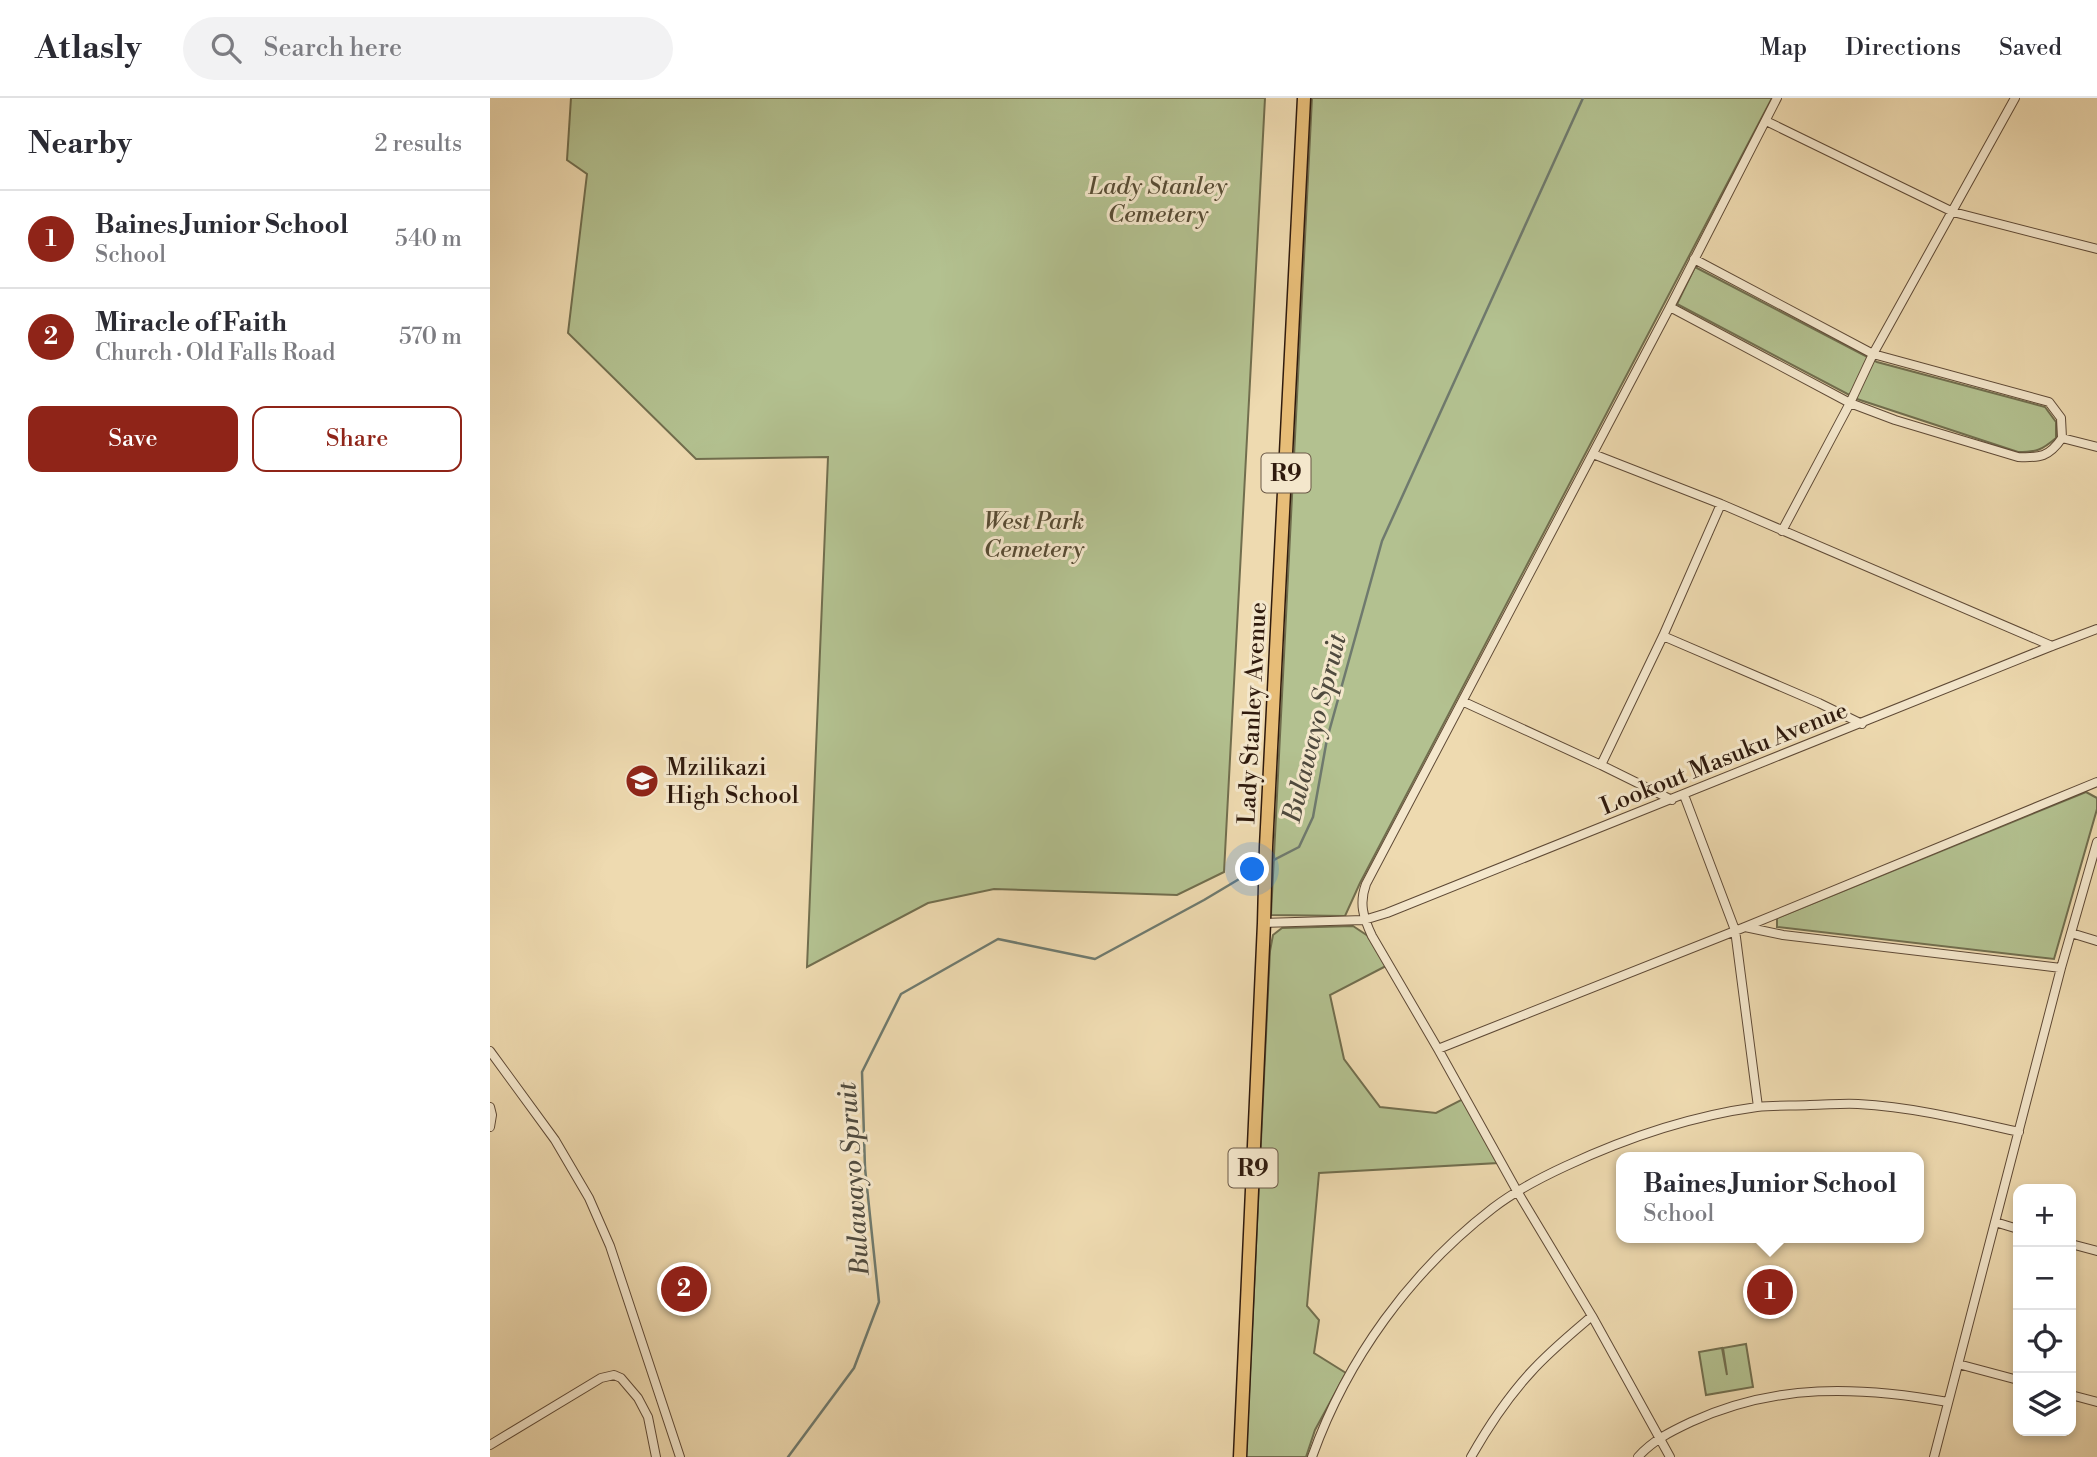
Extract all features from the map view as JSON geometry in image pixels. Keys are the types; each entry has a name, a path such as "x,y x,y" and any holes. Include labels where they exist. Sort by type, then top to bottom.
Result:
{"highway":[{"name":"Lady Stanley Avenue","path":"1240,1457 1266,848 1304,98"}],"street":[{"path":"1670,1457 1364,920 1362,894 1777,98"},
{"path":"1782,531 1873,354 2015,98"},
{"path":"1766,121 1953,212 2097,249"},
{"path":"1670,307 1850,402 1895,420 2018,457 2047,454 2062,438 2061,418 2049,402 1873,354 1694,259"},
{"path":"2062,438 2097,447"},
{"path":"1593,454 1721,504 2052,646"},
{"path":"1601,765 1663,636 1721,504"},
{"name":"Lookout Masuku Avenue","path":"1264,923 1364,920 1387,913 2097,629"},
{"path":"1663,636 1862,724"},
{"path":"1464,702 1672,800"},
{"path":"1438,1049 1745,927 2097,782"},
{"path":"1685,795 1735,930 1758,1107"},
{"path":"1934,1457 2097,842"},
{"path":"1745,927 2062,968"},
{"path":"2071,933 2097,941"},
{"path":"490,1051 555,1140 589,1198 610,1246 680,1457"},
{"path":"1312,1457 1322,1429 1354,1364 1400,1297 1436,1257 1492,1208 1517,1191 1586,1156 1679,1124 1758,1107 1856,1104 1881,1106 1928,1112 2019,1132"},
{"path":"490,1107 490,1127"},
{"path":"1995,1222 2013,1227"},
{"path":"2076,1245 2097,1251"},
{"path":"1471,1457 1486,1431 1530,1372 1592,1316"},
{"path":"1958,1364 2013,1380"},
{"path":"490,1445 601,1378 614,1375 621,1378 644,1407 656,1457"},
{"path":"1638,1457 1659,1438 1706,1415 1742,1404 1817,1390 1903,1394 1948,1402"},
{"path":"2076,1396 2097,1402"}],"green space":[{"name":"West Park Cemetery","path":"571,98 1265,98 1224,872 1177,895 994,889 928,903 807,967 828,457 696,459 568,333 587,174 567,160"},
{"path":"1312,98 1772,98 1345,916 1271,915"},
{"path":"1695,267 1877,362 2045,407 2056,422 2056,438 2039,450 2018,452 1857,399 1677,304"},
{"path":"2086,792 2097,798 2097,809 2054,959 1777,927 1777,918"},
{"path":"1353,926 1368,936 1386,966 1330,995 1344,1059 1380,1107 1436,1113 1463,1099 1498,1163 1319,1173 1307,1306 1319,1320 1314,1353 1346,1373 1315,1430 1306,1457 1246,1457 1270,951 1273,935 1282,928"},
{"path":"1746,1344 1753,1387 1706,1395 1699,1352 1722,1348 1727,1375 1723,1348"}],"waterway":[{"name":"Bulawayo Spruit","path":"1270,862 1299,847 1313,817 1327,739 1382,541 1583,98"},
{"name":"Bulawayo Spruit","path":"788,1457 854,1368 879,1302 865,1168 862,1072 901,994 998,939 1095,959 1261,866"}],"place":[{"name":"Mzilikazi High School","path":"642,781"},
{"name":"Miracle of Faith","path":"684,1289"},
{"name":"Baines Junior School","path":"1770,1292"}],"park label":[{"name":"Lady Stanley Cemetery","path":"1158,200"}]}
